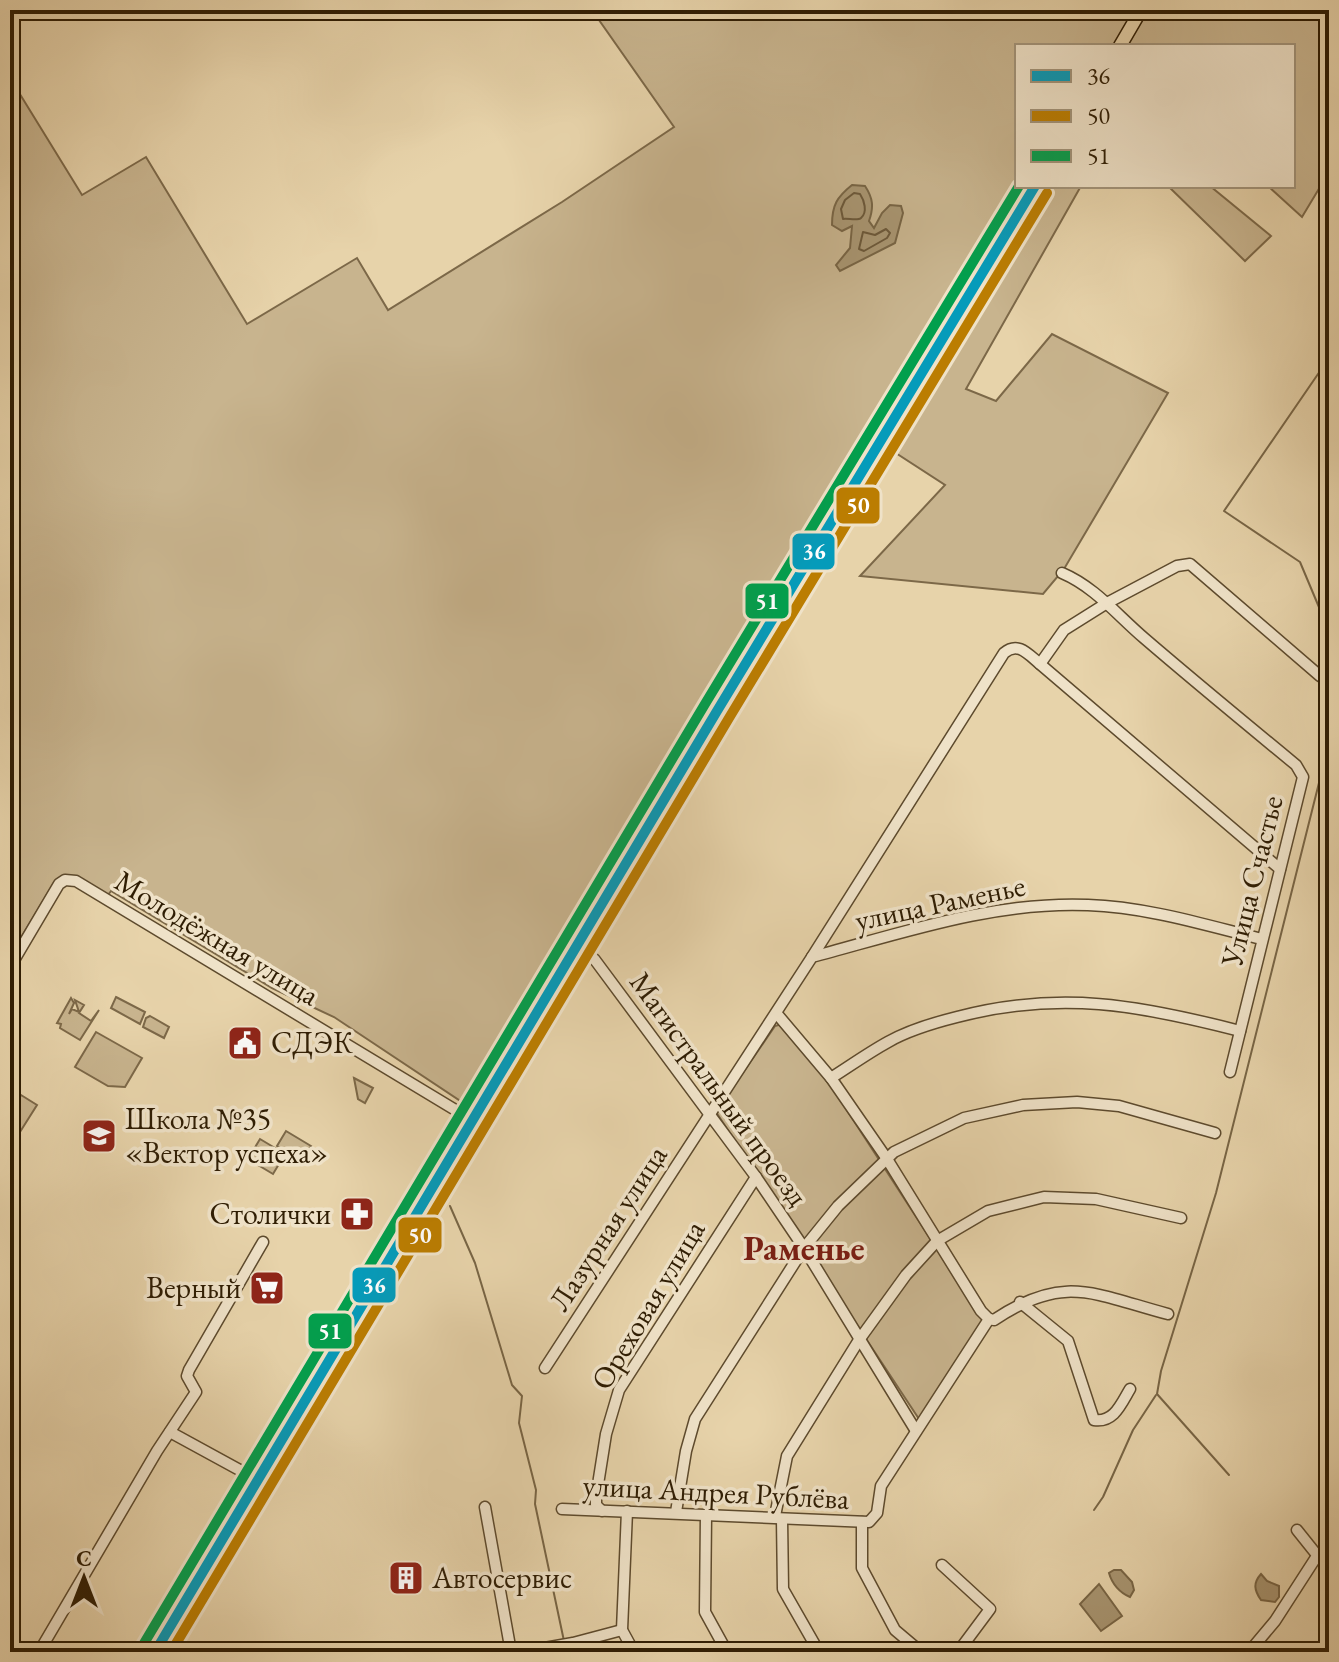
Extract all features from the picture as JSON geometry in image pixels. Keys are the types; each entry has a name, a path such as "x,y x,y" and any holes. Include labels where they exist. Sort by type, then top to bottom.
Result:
{"main road":[{"path":"1121,44 1141,10"},
{"path":"155,1652 1034,188"}],"street":[{"path":"1040,664 1064,630 1177,566 1190,564 1320,676"},
{"name":"Улица Счастье","path":"1062,573 1076,579 1107,603 1140,635 1296,765 1303,777 1230,1072"},
{"path":"711,1114 1004,653 1016,646 1280,869"},
{"name":"Молодёжная улица","path":"10,967 59,884 72,880 472,1120"},
{"name":"улица Раменье","path":"812,957 977,914 1013,907 1050,905 1089,905 1159,914 1262,939"},
{"name":"Магистральный проезд","path":"578,944 595,960 756,1177 804,1248 916,1431"},
{"path":"831,1078 889,1041 931,1024 1026,1003 1089,1002 1137,1007 1240,1031"},
{"path":"777,1014 831,1078 887,1159 981,1311 989,1319 994,1320 1020,1302 1053,1291 1073,1290 1168,1314"},
{"path":"676,1512 686,1451 695,1419 804,1248 838,1206 894,1152 964,1118 1023,1105 1077,1102 1119,1106 1215,1133"},
{"name":"Лазурная улица","path":"545,1368 711,1114"},
{"name":"Ореховая улица","path":"602,1511 596,1505 596,1497 606,1434 619,1390 756,1177"},
{"path":"819,1652 783,1589 779,1518 787,1456 859,1340 906,1275 937,1241 968,1221 988,1211 1044,1197 1096,1199 1181,1218"},
{"path":"39,1652 196,1392 187,1376 189,1370 263,1242"},
{"path":"1020,1302 1068,1341 1094,1420 1104,1421 1112,1417 1130,1389"},
{"path":"921,1652 895,1630 862,1568 866,1522 877,1513 881,1486 989,1319"},
{"path":"170,1432 258,1480"},
{"path":"485,1507 511,1652"},
{"name":"улица Андрея Рублёва","path":"562,1509 866,1522"},
{"path":"627,1511 622,1630 634,1652"},
{"path":"706,1515 705,1612 727,1652"},
{"path":"1297,1530 1329,1570"},
{"path":"1249,1652 1275,1621 1315,1559"},
{"path":"942,1565 990,1609 958,1652"},
{"path":"522,1652 622,1630"}],"shaded area":[{"path":"592,10 1329,10 1329,172 1302,217 1270,188 1295,188 1295,44 1015,44 1015,188 1080,188 966,389 996,401 1052,334 1168,393 1064,569 1043,594 860,576 945,485 888,448 868,450 465,1104 334,1017 272,988 111,891 108,895 75,878 55,881 10,956 10,78 82,195 146,157 247,324 357,258 388,310 562,202 674,127"},
{"path":"1170,188 1212,188 1271,236 1245,261"},
{"path":"116,997 145,1012 140,1024 111,1008"},
{"path":"71,998 74,1003 69,1014 72,1009 79,1012 75,1000 84,1005 79,1013 91,1021 99,1010 80,1040 57,1023"},
{"path":"150,1016 169,1027 164,1038 143,1027"},
{"path":"782,1024 826,1078 985,1323 919,1419 716,1112 775,1026"},
{"path":"96,1032 142,1058 125,1087 108,1086 75,1067"},
{"path":"354,1078 373,1088 365,1103 358,1099"},
{"path":"21,1095 37,1105 20,1132 10,1126 10,1113"},
{"path":"286,1131 311,1146 302,1161 277,1146"},
{"path":"260,1139 285,1154 273,1174 248,1159"}],"water":[{"path":"852,185 865,186 868,190 872,203 869,221 874,228 890,205 901,206 903,213 895,243 840,271 836,265 850,248 852,226 842,231 832,225 833,212 839,198"},
{"path":"1121,1570 1132,1582 1134,1590 1130,1597 1112,1581 1109,1573"},
{"path":"1261,1574 1267,1581 1279,1586 1279,1597 1275,1602 1261,1600 1257,1593 1255,1587"},
{"path":"1099,1584 1122,1616 1101,1631 1080,1604"}],"waterway":[{"path":"1329,358 1224,511 1300,562 1329,631"},
{"path":"1229,1475 1157,1394 1161,1371 1216,1193 1329,743"},
{"path":"450,1206 475,1263 512,1385 522,1396 519,1423 536,1490 535,1504 564,1641"},
{"path":"1094,1510 1133,1430 1156,1395"}],"transit line":[{"name":"51","path":"143,1645 705,704 1018,188"},
{"name":"36","path":"155,1652 717,711 1034,188"},
{"name":"50","path":"171,1652 1047,193"}],"place":[{"name":"СДЭК","path":"245,1043"},
{"name":"Школа №35 «Вектор успеха»","path":"99,1136"},
{"name":"Столички","path":"357,1214"},
{"name":"Верный","path":"267,1288"},
{"name":"Автосервис","path":"406,1578"}],"district":[{"name":"Раменье","path":"804,1248"}]}
